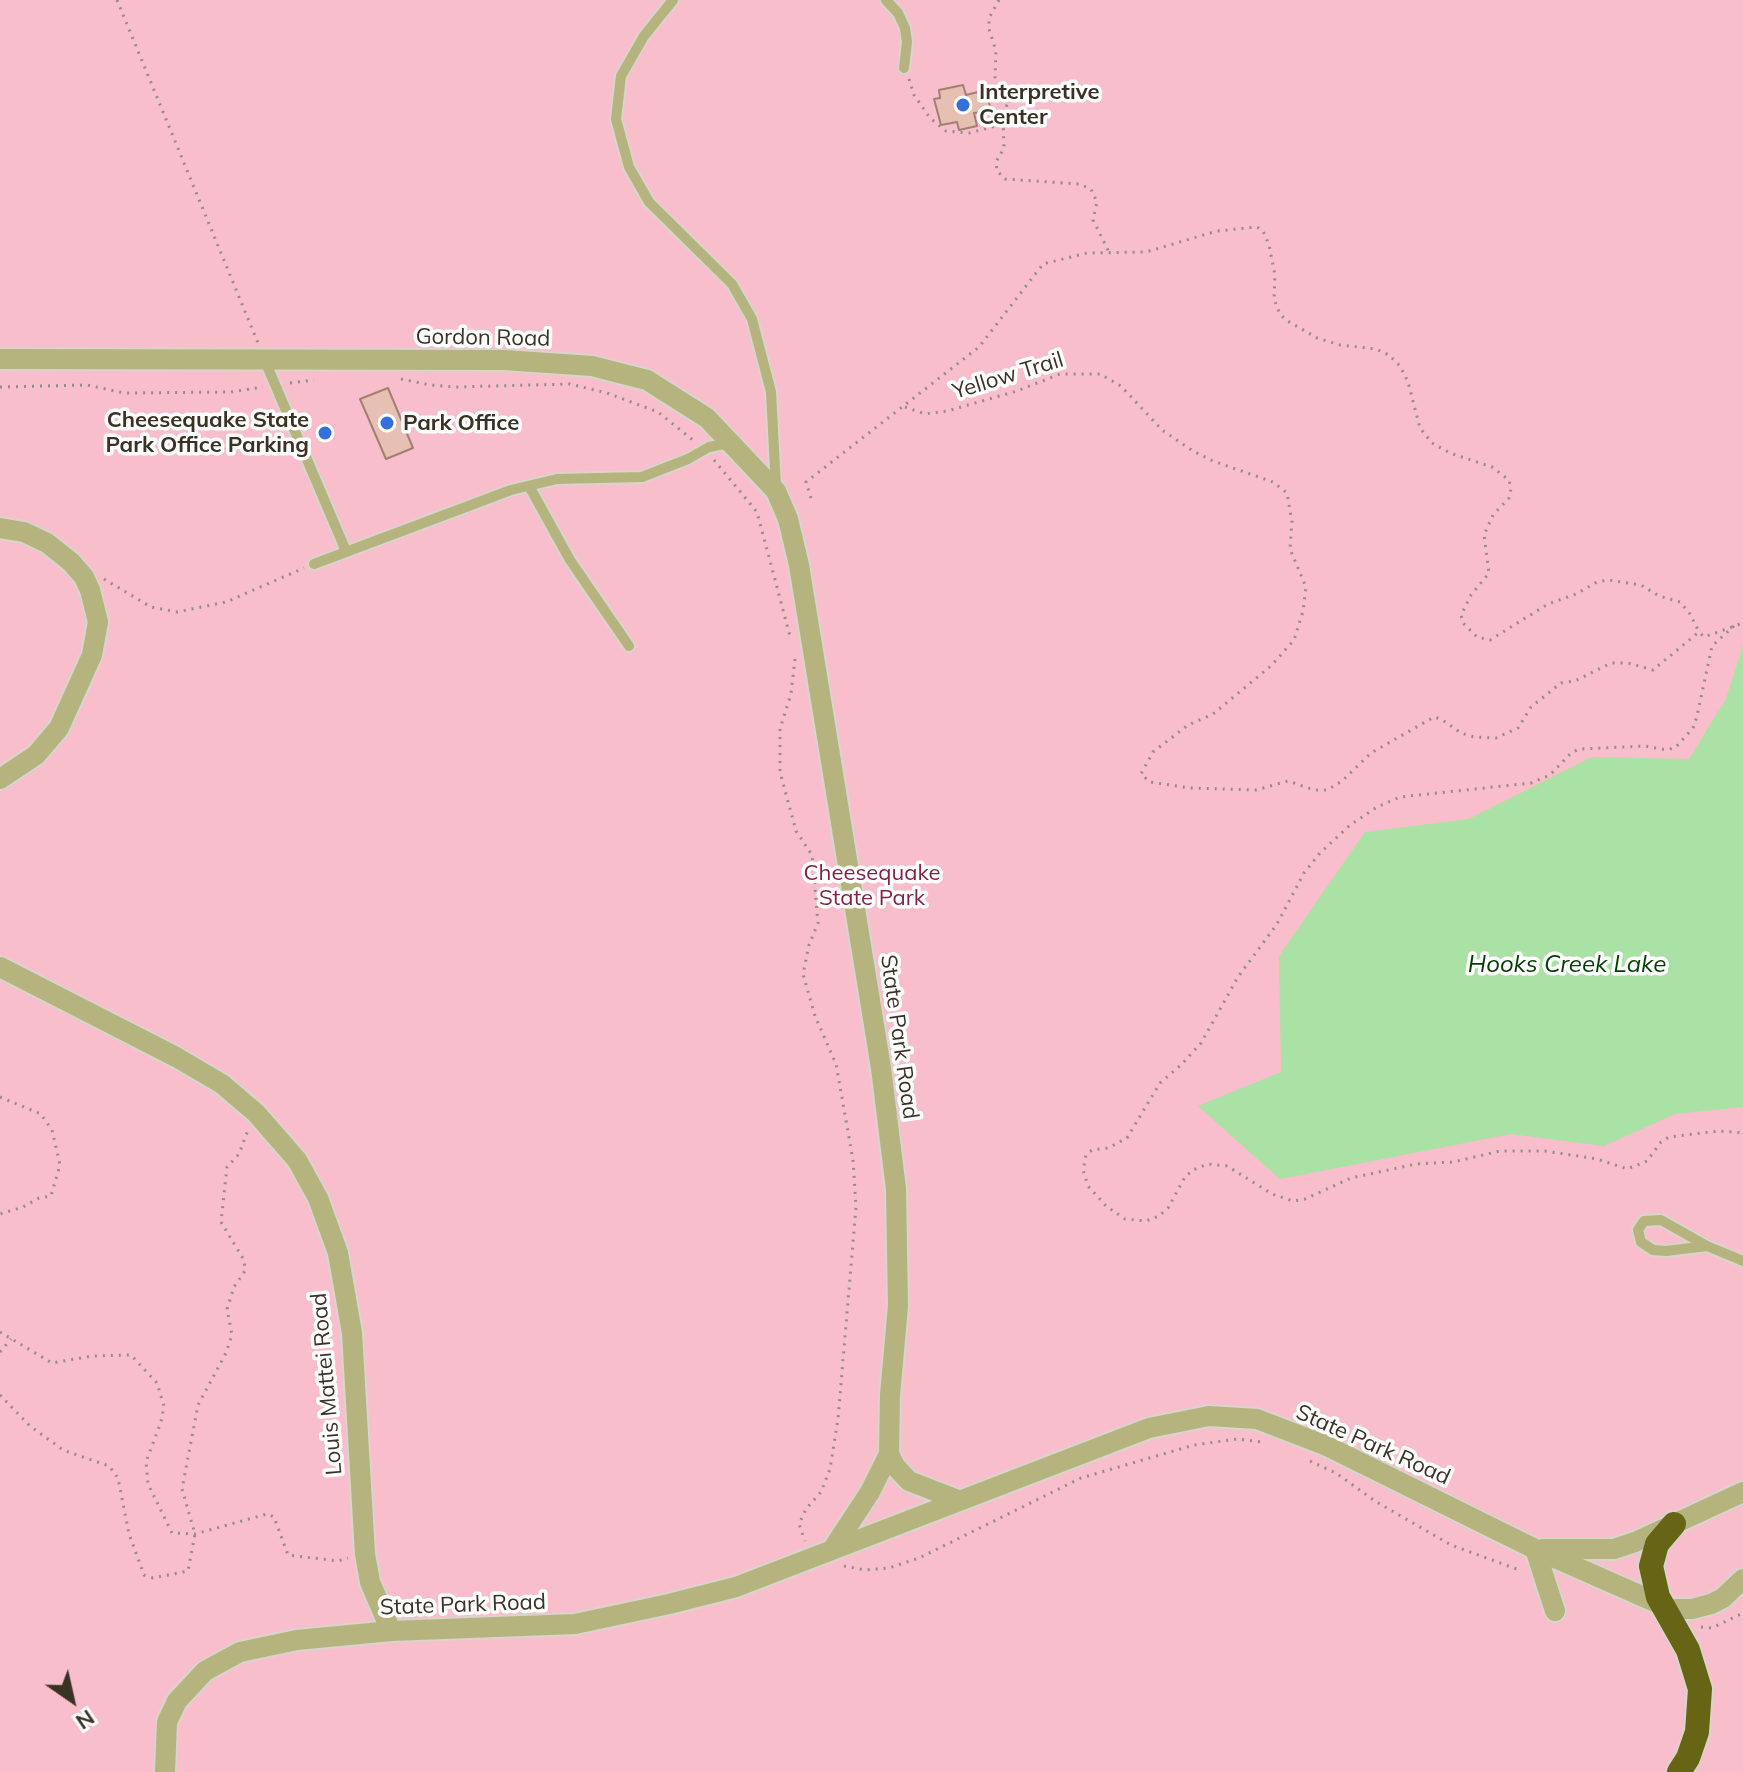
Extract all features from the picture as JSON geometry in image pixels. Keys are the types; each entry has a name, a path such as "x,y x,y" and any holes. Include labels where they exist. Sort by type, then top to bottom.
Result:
{"highway":[{"path":"1674,1524 1657,1544 1653,1555 1654,1585 1688,1650 1700,1689 1697,1732 1688,1758 1679,1772"}],"street":[{"name":"Gordon Road","path":"0,359 504,360 592,366 647,380 707,418 776,491 788,519 810,631"},
{"path":"0,528 24,532 47,543 71,562 84,577 98,622 92,655 59,728 36,755 0,779"},
{"name":"State Park Road","path":"810,631 878,1053 896,1189 898,1306 890,1395 889,1454 836,1557"},
{"name":"Louis Mattei Road","path":"0,967 176,1057 222,1084 256,1113 297,1160 318,1198 338,1253 352,1333 365,1554 370,1582 391,1631"},
{"name":"State Park Road","path":"165,1772 167,1722 177,1701 214,1665 240,1652 297,1640 391,1631 575,1624 736,1587 836,1557 958,1500 1149,1428 1209,1416 1257,1419 1327,1446 1535,1549 1663,1606 1681,1610 1701,1608 1723,1598 1743,1579"},
{"path":"889,1454 909,1481 958,1500"},
{"name":"State Park Road","path":"1535,1549 1614,1549 1743,1492"},
{"path":"1535,1549 1555,1611"}],"lane":[{"path":"673,0 644,36 621,76 616,119 629,167 649,202 732,284 752,319 771,392 776,491"},
{"path":"886,0 898,13 905,28 904,68"},
{"path":"265,361 346,551"},
{"path":"314,564 529,486 557,479 642,477 704,450 732,442"},
{"path":"529,486 570,560 629,646"},
{"path":"1707,1246 1653,1250 1641,1242 1638,1230 1644,1221 1661,1220 1707,1246 1743,1261"}],"path":[{"path":"117,0 265,361"},
{"path":"999,0 989,18 989,29 996,51 995,77 1008,100 1004,148 996,162 1000,175 1005,179 1079,184 1091,189 1097,202 1093,220 1109,252"},
{"path":"904,68 914,95 930,118 946,131 969,133 1004,124"},
{"path":"811,498 806,482 979,347 1043,264 1087,253 1146,252 1217,231 1257,227 1263,231 1269,245 1275,275 1274,299 1286,320 1317,338 1340,345 1376,349 1389,355 1400,366 1408,382 1420,428 1432,443 1502,473 1509,480 1509,498 1493,515 1484,535 1489,573 1471,595 1461,615 1462,621 1477,637 1490,640 1548,604 1608,580 1641,585 1659,596 1680,602 1699,632"},
{"name":"Yellow Trail","path":"905,407 925,414 947,411 992,400 1060,374 1100,374 1121,386 1162,430 1193,451 1273,482 1287,493 1292,522 1290,549 1306,587 1294,640 1272,665 1213,714 1167,738 1153,752 1141,774 1150,782 1190,788 1256,790 1288,781 1314,790 1327,790 1342,781 1371,753 1428,719 1437,717 1461,733 1474,737 1507,735 1518,728 1531,707 1561,683 1575,681 1611,663 1628,663 1653,670 1699,632 1704,637 1743,623"},
{"path":"0,387 87,385 124,393 231,392 319,379"},
{"path":"401,379 455,387 570,384 607,393 658,412 704,450 757,512 792,642"},
{"path":"84,577 108,579 151,607 177,612 226,602 314,564"},
{"path":"1734,626 1712,646 1693,728 1676,747 1667,750 1645,746 1580,749 1572,752 1550,775 1531,783 1400,797 1377,807 1349,826 1304,873 1277,924 1238,977 1201,1043 1160,1083 1127,1138 1108,1148 1092,1150 1086,1155 1083,1170 1088,1186 1117,1215 1146,1221 1168,1208 1185,1177 1208,1164 1227,1166 1272,1194 1293,1201 1305,1199 1351,1178 1416,1164 1453,1162 1500,1151 1545,1151 1597,1159 1627,1169 1647,1161 1661,1142 1669,1137 1719,1131 1743,1133"},
{"path":"795,655 791,694 780,729 780,772 796,831 812,855 818,923 809,945 803,974 815,1016 836,1064 853,1160 856,1207 838,1419 830,1469 821,1492 806,1509 799,1524 807,1545"},
{"path":"0,1097 41,1114 52,1130 60,1165 51,1196 0,1214"},
{"path":"0,1395 30,1426 63,1450 109,1466 118,1478 129,1534 144,1575 153,1578 188,1571 195,1534 182,1489 198,1405 226,1353 232,1335 227,1309 234,1287 245,1271 244,1260 221,1222 227,1167 239,1154 256,1113"},
{"path":"0,1332 52,1363 92,1356 131,1355 157,1383 164,1406 146,1462 148,1484 172,1533 195,1534 267,1514 274,1517 288,1555 338,1561 365,1554"},
{"path":"0,1342 11,1339"},
{"path":"0,1352 11,1339"},
{"path":"836,1557 865,1570 889,1568 919,1558 1081,1478 1194,1445 1237,1439 1265,1442"},
{"path":"1301,1456 1336,1473 1375,1501 1451,1545 1526,1573"},
{"path":"1689,1625 1712,1628 1743,1613"}],"green space":[{"name":"Cheesequake State Park","path":"0,0 1743,0 1743,1772 0,1772"}],"water":[{"name":"Hooks Creek Lake","path":"1743,646 1743,1107 1675,1114 1604,1146 1511,1134 1280,1179 1198,1106 1281,1072 1279,956 1365,832 1469,819 1592,757 1689,759 1726,699"}],"building":[{"name":"Interpretive Center","path":"963,85 966,95 986,90 991,111 974,113 977,126 959,130 957,122 941,125 934,99 940,98 939,90"},
{"name":"Park Office","path":"388,388 413,448 386,459 360,399"}],"place":[{"name":"Interpretive Center","path":"963,105"},
{"name":"Park Office","path":"387,423"},
{"name":"Cheesequake State Park Office Parking","path":"325,433"}]}
